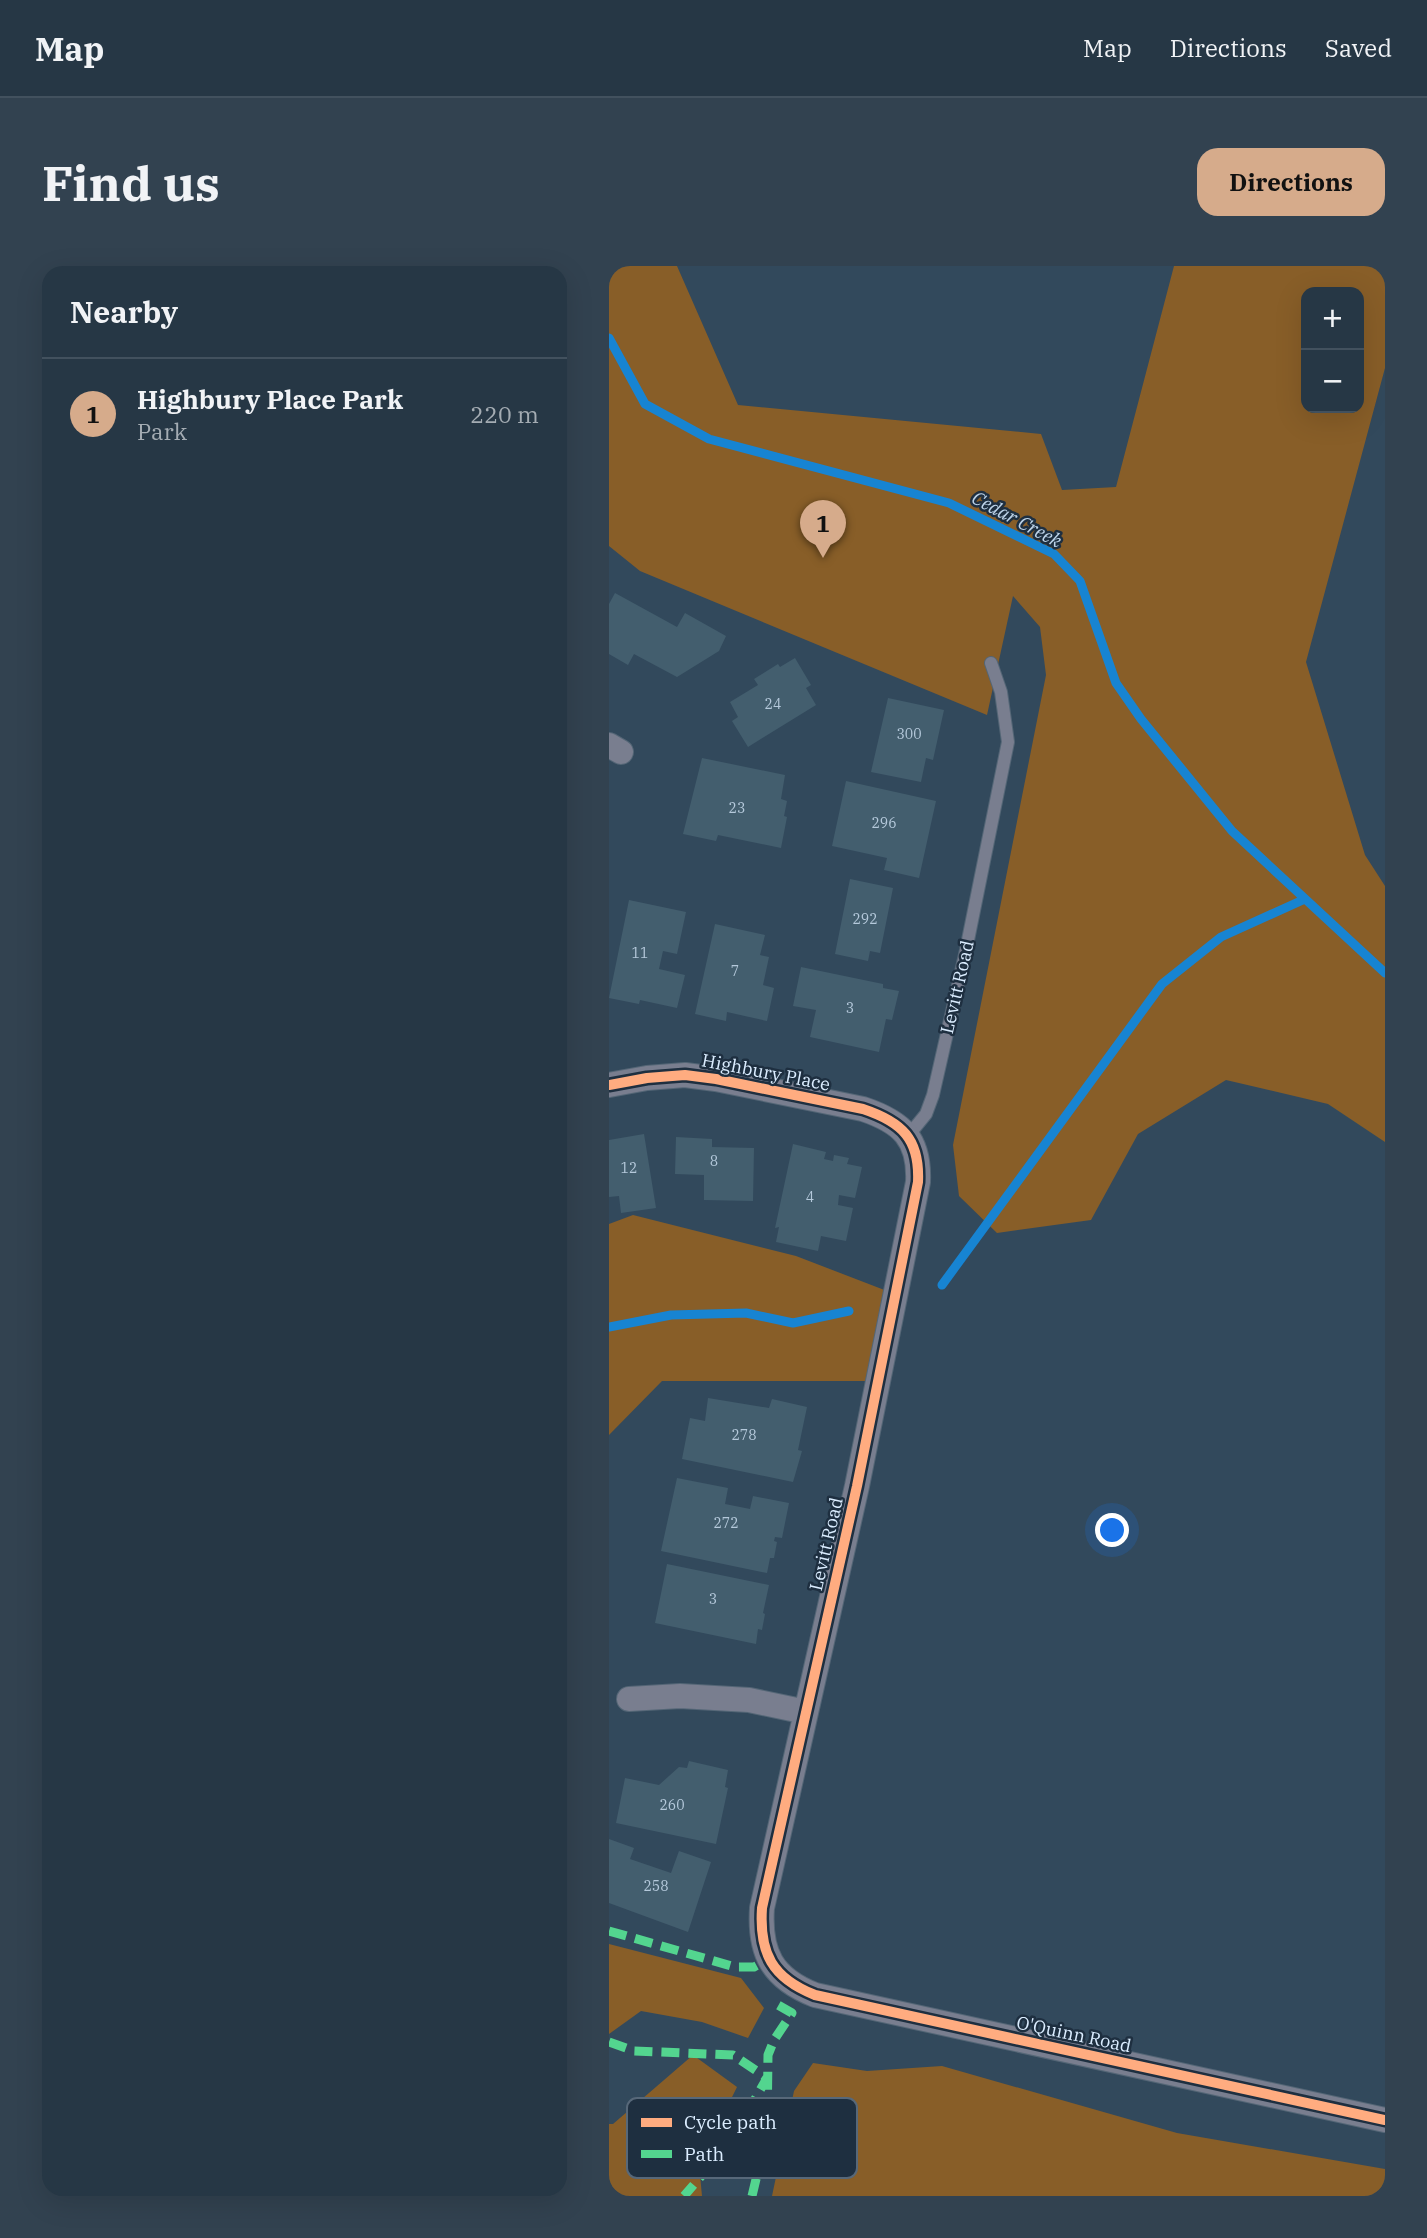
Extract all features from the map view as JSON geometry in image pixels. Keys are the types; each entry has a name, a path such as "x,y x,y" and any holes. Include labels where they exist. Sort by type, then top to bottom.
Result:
{"street":[{"name":"Highbury Place","path":"609,1085 647,1078 685,1076 716,1079 863,1109 885,1116 908,1136"},
{"name":"Levitt Road","path":"769,1959 761,1930 762,1908 857,1486 918,1182 917,1152 908,1136"},
{"path":"629,1699 680,1696 749,1700 806,1712"},
{"name":"O'Quinn Road","path":"769,1959 787,1982 815,1996 1385,2120"}],"lane":[{"name":"Levitt Road","path":"908,1136 926,1114 933,1095 966,950 1008,742 1001,692 991,663"}],"shaded area":[{"path":"609,266 677,266 738,405 1041,434 1062,490 1116,487 1174,266 1385,266 1385,368 1306,662 1365,855 1385,886 1385,1142 1328,1104 1226,1080 1138,1134 1091,1220 997,1233 959,1196 953,1145 1046,675 1040,627 1013,596 987,715 640,571 609,546"},
{"path":"633,1215 796,1256 887,1291 866,1381 662,1381 609,1435 609,1224"},
{"path":"609,1944 741,1978 764,2008 748,2038 702,2022 641,2011 609,2034"},
{"path":"693,2055 737,2087 732,2098 643,2098"},
{"path":"813,2063 867,2071 942,2066 1177,2133 1385,2169 1385,2196 772,2196 776,2178 857,2178 857,2098 793,2098 794,2091"},
{"path":"627,2112 627,2178 700,2178 702,2196 609,2196 609,2124 613,2124"}],"building":[{"path":"615,593 677,627 685,613 726,636 719,651 677,677 634,654 628,665 609,654 609,604"},
{"path":"795,658 811,685 806,688 816,705 748,747 732,721 738,717 730,702 758,685 754,679 778,664 780,667"},
{"path":"888,698 944,710 933,760 926,758 921,782 871,772"},
{"path":"702,758 785,775 781,799 787,801 784,816 787,817 781,848 718,835 716,841 683,834"},
{"path":"846,781 936,801 919,878 884,870 887,858 832,846"},
{"path":"850,879 893,888 880,953 870,951 868,961 835,954"},
{"path":"629,900 686,912 677,954 663,951 659,969 685,975 677,1008 640,1000 639,1004 609,998"},
{"path":"715,924 765,935 760,955 769,957 763,985 774,988 767,1021 727,1012 726,1021 695,1014"},
{"path":"801,967 883,984 883,988 899,991 892,1020 886,1019 879,1052 810,1037 816,1010 793,1006"},
{"path":"644,1134 656,1208 621,1213 619,1196 609,1197 609,1140"},
{"path":"676,1137 712,1139 712,1147 754,1148 753,1201 704,1200 704,1175 675,1174"},
{"path":"793,1144 826,1152 824,1159 833,1161 834,1155 849,1158 847,1164 862,1167 855,1198 839,1195 838,1205 853,1208 846,1241 821,1236 818,1251 776,1242 779,1227 775,1228"},
{"path":"708,1398 769,1408 772,1399 807,1407 798,1450 802,1451 793,1482 682,1459 690,1418 705,1421"},
{"path":"677,1478 728,1488 725,1504 750,1509 753,1496 789,1503 782,1538 775,1537 774,1541 777,1542 774,1558 770,1558 767,1573 661,1551"},
{"path":"667,1564 769,1585 762,1630 758,1629 756,1644 655,1623"},
{"path":"689,1761 728,1770 725,1787 728,1788 716,1844 616,1823 625,1778 659,1785 679,1767 687,1768"},
{"path":"609,1839 634,1848 630,1859 671,1873 679,1851 711,1862 688,1932 609,1903"}],"waterway":[{"name":"Cedar Creek","path":"609,338 645,404 709,439 949,503 1054,554 1080,581 1116,683 1141,719 1232,831 1385,973"},
{"path":"942,1285 1162,984 1221,937 1305,899"},
{"path":"609,1327 671,1315 746,1313 793,1323 849,1311"}],"marked path":[{"path":"609,1931 735,1967 754,1967 769,1959"},
{"path":"767,2098 768,2055 774,2040 792,2013 771,2001"},
{"path":"609,2042 634,2051 733,2055 767,2078 756,2098"},
{"path":"684,2196 700,2178"},
{"path":"752,2196 756,2178"}],"cycle path":[{"path":"609,1085 685,1075 863,1109 898,1126 912,1143 916,1154 918,1182 857,1486 762,1908 763,1938 771,1962 788,1981 815,1995 1385,2120"}],"place":[{"name":"Highbury Place Park","path":"823,558"}]}
